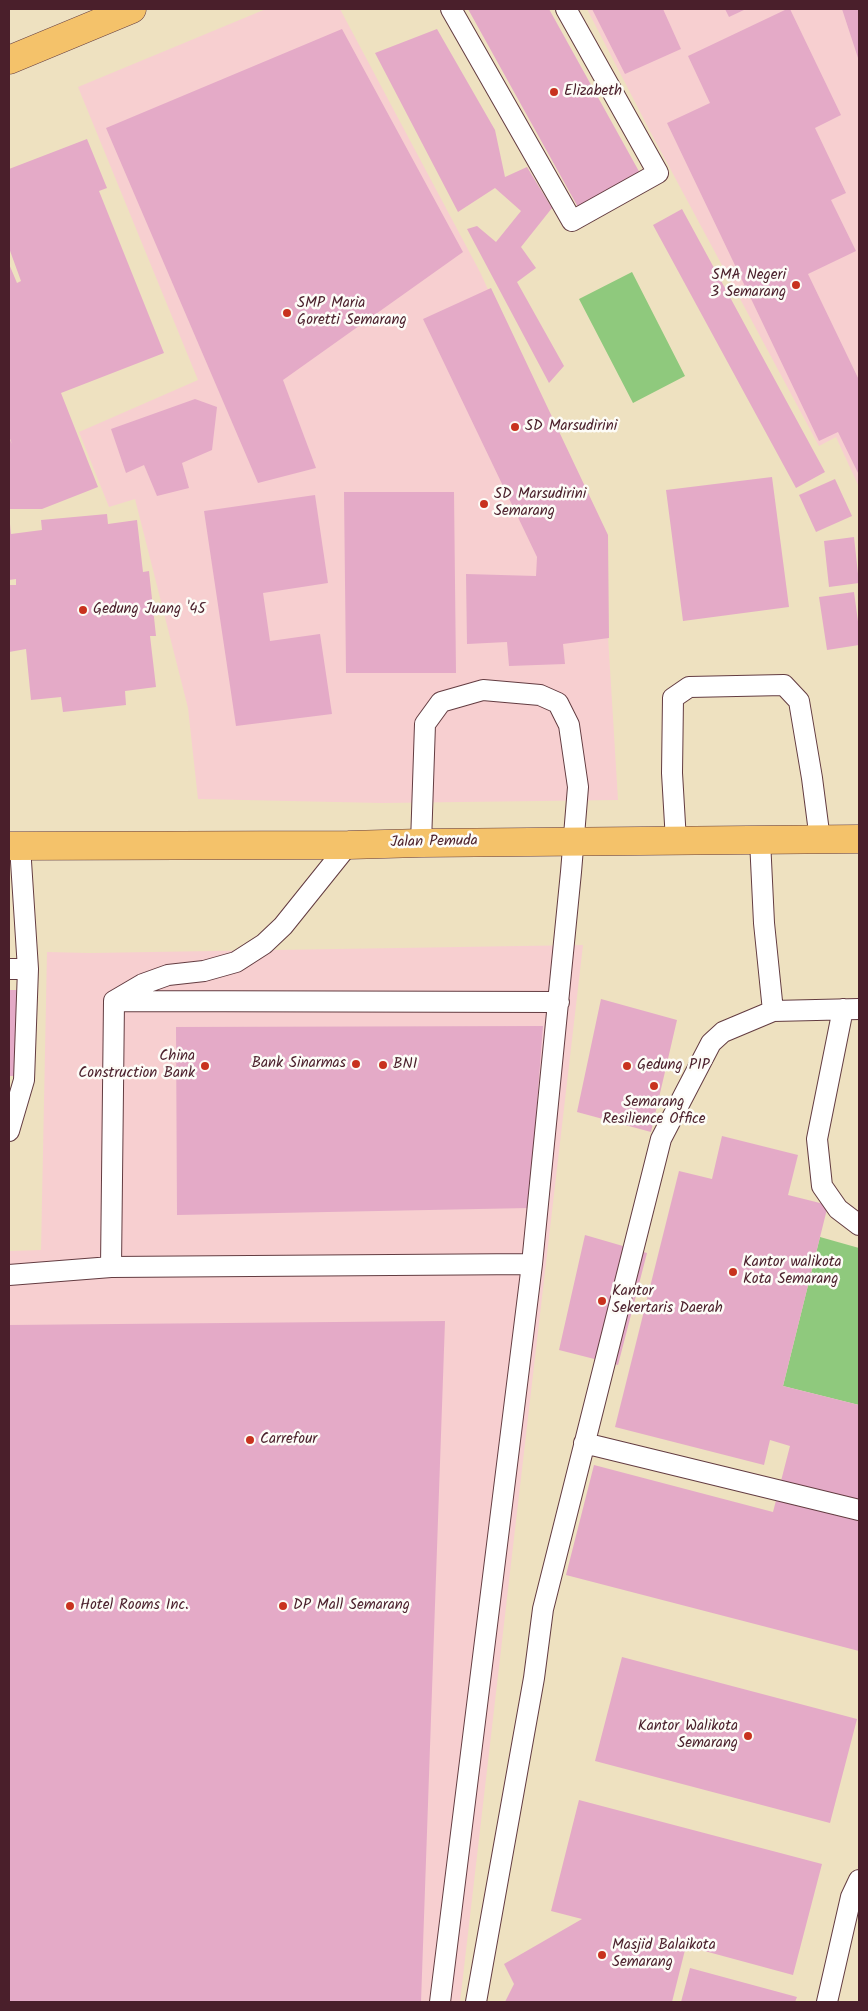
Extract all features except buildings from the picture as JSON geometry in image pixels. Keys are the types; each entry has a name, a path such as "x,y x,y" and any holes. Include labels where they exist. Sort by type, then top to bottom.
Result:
{"main road":[{"path":"9,60 132,9"},
{"name":"Jalan Pemuda","path":"14,846 348,846 421,843 859,839"}],"lane":[{"path":"452,9 572,221 658,173 566,9"},
{"path":"676,841 672,773 674,698 690,686 784,685 799,701 820,840"},
{"path":"421,843 425,724 441,702 483,690 540,695 558,703 570,725 578,788 559,1002 532,1264 440,2002"},
{"path":"760,840 764,923 773,1011"},
{"path":"9,1131 24,1080 14,846"},
{"path":"114,1001 142,984 168,975 204,971 236,962 264,944 283,926 348,846"},
{"path":"114,1001 559,1002"},
{"path":"111,1267 114,1001"},
{"path":"476,2002 534,1678 543,1608 661,1138 711,1043 723,1032 773,1011 851,1009 817,1139 822,1186 838,1209 859,1225"},
{"path":"9,1275 111,1267 532,1264"},
{"path":"584,1443 859,1510"},
{"path":"827,2002 850,1897 859,1880"}],"shaded area":[{"path":"266,9 340,9 480,272 602,538 618,800 382,803 198,799 188,708 135,499 109,507 79,432 198,380 78,87"},
{"name":"SMA Negeri 3 Semarang","path":"587,9 859,9 859,487 836,437 819,446 651,133"},
{"path":"583,945 460,2002 9,2002 9,1251 41,1250 47,952 90,953"}],"green space":[{"path":"632,272 685,376 633,403 579,299"},
{"path":"820,1237 859,1248 859,1405 783,1386"}],"place":[{"name":"Elizabeth","path":"554,92"},
{"name":"SMA Negeri 3 Semarang","path":"796,285"},
{"name":"SMP Maria Goretti Semarang","path":"287,313"},
{"name":"SD Marsudirini","path":"515,427"},
{"name":"SD Marsudirini Semarang","path":"484,504"},
{"name":"Gedung Juang '45","path":"83,610"},
{"name":"Bank Sinarmas","path":"356,1064"},
{"name":"BNI","path":"383,1065"},
{"name":"China Construction Bank","path":"205,1066"},
{"name":"Gedung PIP","path":"627,1066"},
{"name":"Semarang Resilience Office","path":"654,1086"},
{"name":"Kantor walikota Kota Semarang","path":"733,1272"},
{"name":"Kantor Sekertaris Daerah","path":"602,1301"},
{"name":"Carrefour","path":"250,1440"},
{"name":"Hotel Rooms Inc.","path":"70,1606"},
{"name":"DP Mall Semarang","path":"283,1606"},
{"name":"Kantor Walikota Semarang","path":"748,1736"},
{"name":"Masjid Balaikota Semarang","path":"602,1955"}]}
